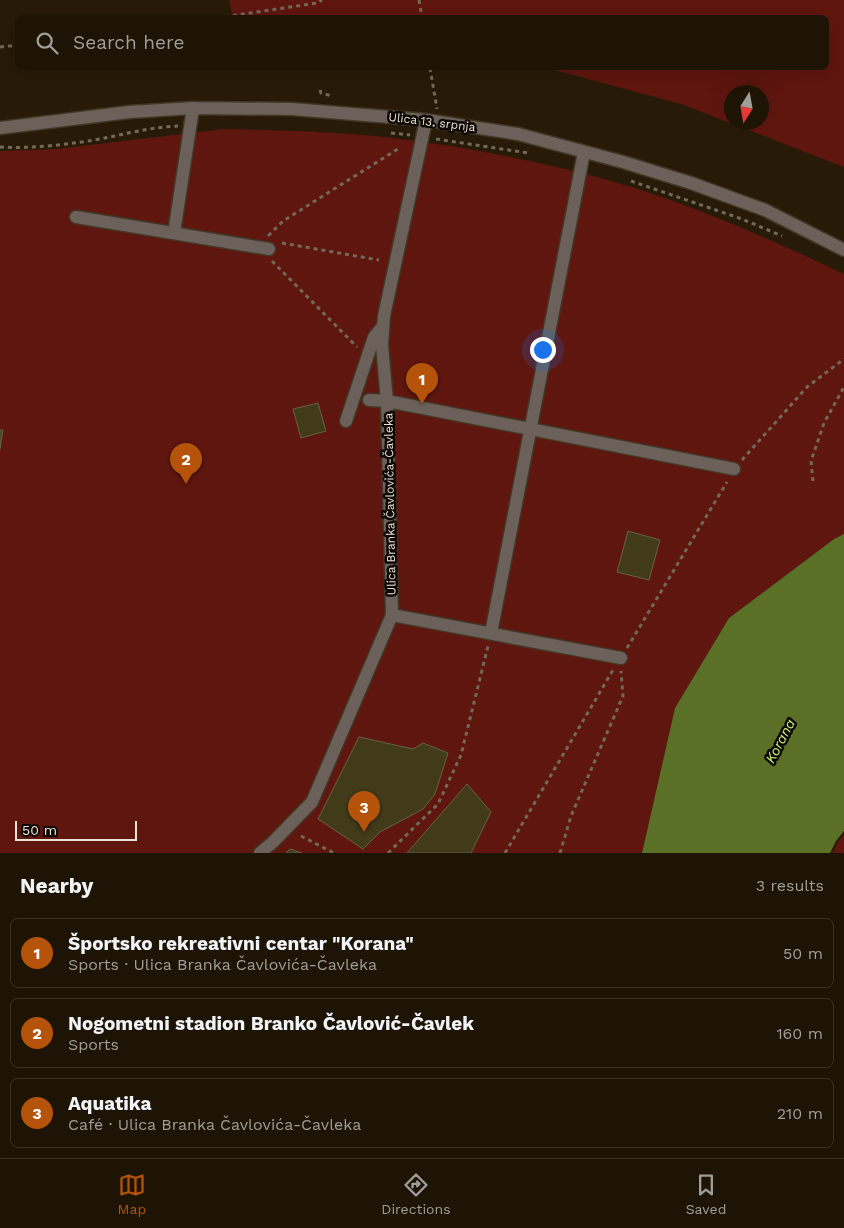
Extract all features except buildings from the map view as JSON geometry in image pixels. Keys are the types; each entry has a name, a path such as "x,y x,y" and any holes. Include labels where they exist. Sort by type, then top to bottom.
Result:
{"street":[{"name":"Ulica 13. srpnja","path":"0,128 129,112 193,108 292,109 432,121 518,134 691,183 765,210 844,250"},
{"path":"174,233 193,108"},
{"name":"Ulica Branka Čavlovića-Čavleka","path":"260,853 312,802 392,615 388,401 382,345 383,326 432,121"},
{"path":"491,633 584,152"},
{"path":"76,217 174,233 270,245"},
{"path":"346,421 374,336 383,326"},
{"path":"369,400 388,401 734,470"},
{"path":"392,615 620,658"}],"path":[{"path":"232,15 317,3 322,0"},
{"path":"419,0 422,15"},
{"path":"0,47 15,45"},
{"path":"430,70 432,121"},
{"path":"0,148 18,148 105,138 169,126"},
{"path":"390,133 396,134"},
{"path":"440,139 533,154"},
{"path":"361,351 268,257 271,235 269,235 283,221 401,147"},
{"path":"628,180 742,219 784,237"},
{"path":"270,245 379,260"},
{"path":"560,853 571,816 623,696 620,658 734,470 807,387 844,359"},
{"path":"813,481 811,461 824,423 844,387"},
{"path":"388,853 438,804 462,755 491,633"},
{"path":"504,853 605,684"},
{"path":"300,836 334,853"}],"shaded area":[{"path":"229,0 844,0 844,167 748,130 769,130 769,85 724,85 724,121 681,104 554,70 829,70 829,15 232,15"},
{"path":"224,129 311,132 388,138 463,148 561,168 634,188 706,213 844,274 844,534 834,539 729,618 675,708 642,853 0,853 0,151 56,149"},
{"path":"844,835 844,853 833,853 837,843"}],"water":[{"name":"Korana","path":"844,534 844,831 830,853 642,853 675,708 729,618 834,539"}],"place":[{"name":"Športsko rekreativni centar \"Korana\"","path":"422,404"},
{"name":"Nogometni stadion Branko Čavlović-Čavlek","path":"186,484"},
{"name":"Aquatika","path":"364,832"}]}
